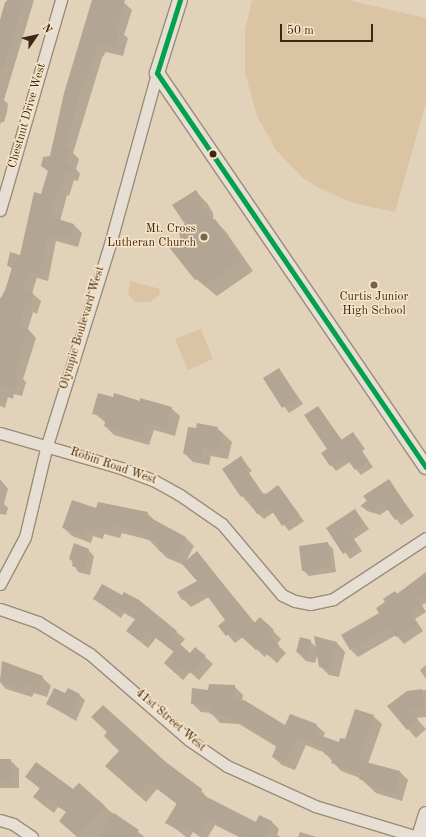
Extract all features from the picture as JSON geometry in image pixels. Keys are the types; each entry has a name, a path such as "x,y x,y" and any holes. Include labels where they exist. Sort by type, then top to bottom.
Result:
{"street":[{"name":"Chestnut Drive West","path":"0,210 61,0"},
{"name":"Olympic Boulevard West","path":"0,584 25,537 47,445 110,244 157,73 180,0"},
{"path":"157,73 426,467"},
{"name":"Robin Road West","path":"0,433 47,445 153,480 180,495 222,524 282,595 295,601 310,604 333,599 426,538"},
{"name":"41st Street West","path":"0,610 38,622 90,654 189,740 227,766 315,806 418,837"},
{"path":"418,837 426,814"},
{"path":"0,820 13,824 32,837"}],"shaded area":[{"path":"252,0 348,0 426,18 426,102 395,212 353,203 319,188 302,177 276,150 257,116 245,73 245,31"},
{"path":"130,281 160,289 159,295 150,302 135,302 128,294"},
{"path":"201,329 213,359 188,370 175,339"}],"building":[{"path":"9,0 24,0 3,68 0,68 0,20 5,2"},
{"path":"92,0 125,0 116,28 120,29 115,48 98,44 79,97 65,148 71,150 67,163 73,165 70,174 66,173 61,188 59,187 51,217 74,224 70,239 48,234 40,273 29,271 23,290 33,292 29,306 25,305 19,326 28,329 15,372 19,373 14,389 0,385 0,299 6,289 12,267 7,266 10,252 20,255 34,192 41,194 48,171 41,166 43,157 50,156 64,93"},
{"name":"Mt. Cross Lutheran Church","path":"196,190 203,201 202,205 213,221 215,219 242,259 205,285 199,277 195,280 168,246 180,238 179,228 185,224 172,205"},
{"path":"279,368 298,398 282,408 263,378"},
{"path":"98,393 113,397 114,393 140,401 140,398 172,407 166,428 145,422 141,438 104,426 107,417 92,414"},
{"path":"318,406 341,440 353,432 360,443 358,445 368,461 355,470 345,456 330,466 321,453 327,449 304,415"},
{"path":"197,423 218,427 217,431 223,433 220,451 202,448 201,457 183,454 188,427 196,428"},
{"path":"241,456 247,465 244,467 262,493 266,494 278,485 299,514 282,526 269,506 257,514 244,495 241,497 222,469"},
{"path":"389,479 409,510 395,520 383,503 374,509 360,506 367,501 363,496"},
{"path":"72,500 96,508 98,502 148,512 147,516 186,537 175,559 158,550 160,546 147,539 149,534 114,525 112,530 96,526 94,531 85,528 83,535 62,528"},
{"path":"355,509 364,523 349,533 357,545 343,554 326,528"},
{"path":"328,542 331,567 302,571 299,546"},
{"path":"74,543 89,549 84,570 72,566 73,561 69,559"},
{"path":"197,551 254,623 260,617 274,630 269,636 279,645 269,656 259,647 256,650 234,630 226,636 218,626 225,620 202,589 182,600 177,592 197,581 182,564"},
{"path":"426,572 426,599 423,593 416,597 420,604 408,612 416,624 396,637 389,627 350,650 341,635 379,613 376,608 385,602 383,599 395,591 397,594"},
{"path":"102,584 122,595 124,592 139,600 177,631 172,637 190,653 195,647 206,656 190,673 181,666 175,673 164,663 174,651 147,631 140,641 126,631 136,618 116,606 113,611 93,599"},
{"path":"314,636 337,642 330,669 319,667"},
{"path":"300,637 311,640 307,655 296,652"},
{"path":"2,661 43,676 39,689 25,685 24,689 0,681"},
{"path":"209,684 235,685 234,700 244,700 285,725 290,714 317,724 313,733 339,742 340,738 345,739 355,709 374,715 358,760 400,771 394,793 366,784 367,782 359,779 360,773 331,763 333,757 324,754 326,748 297,737 286,762 272,757 277,744 229,716 210,714 211,705 191,704 192,688 208,690"},
{"path":"54,688 65,693 68,688 80,694 70,716 46,704"},
{"path":"422,689 424,708 409,709 418,720 407,730 387,706 407,691"},
{"path":"103,705 167,763 202,789 199,793 256,822 259,815 272,821 265,837 241,837 207,819 198,834 185,826 182,832 165,823 177,803 149,782 138,795 105,766 119,751 104,736 107,732 91,717"},
{"path":"0,759 11,759 11,780 0,780"},
{"path":"36,762 73,789 79,783 105,806 77,837 59,821 66,812 54,801 52,802 49,799 45,805 33,797 40,788 25,777"},
{"path":"114,813 139,830 135,837 99,837"}],"transit line":[{"path":"157,73 180,0"},
{"path":"157,73 426,467"}],"place":[{"name":"Mt. Cross Lutheran Church","path":"204,237"},
{"name":"Curtis Junior High School","path":"374,285"}]}
